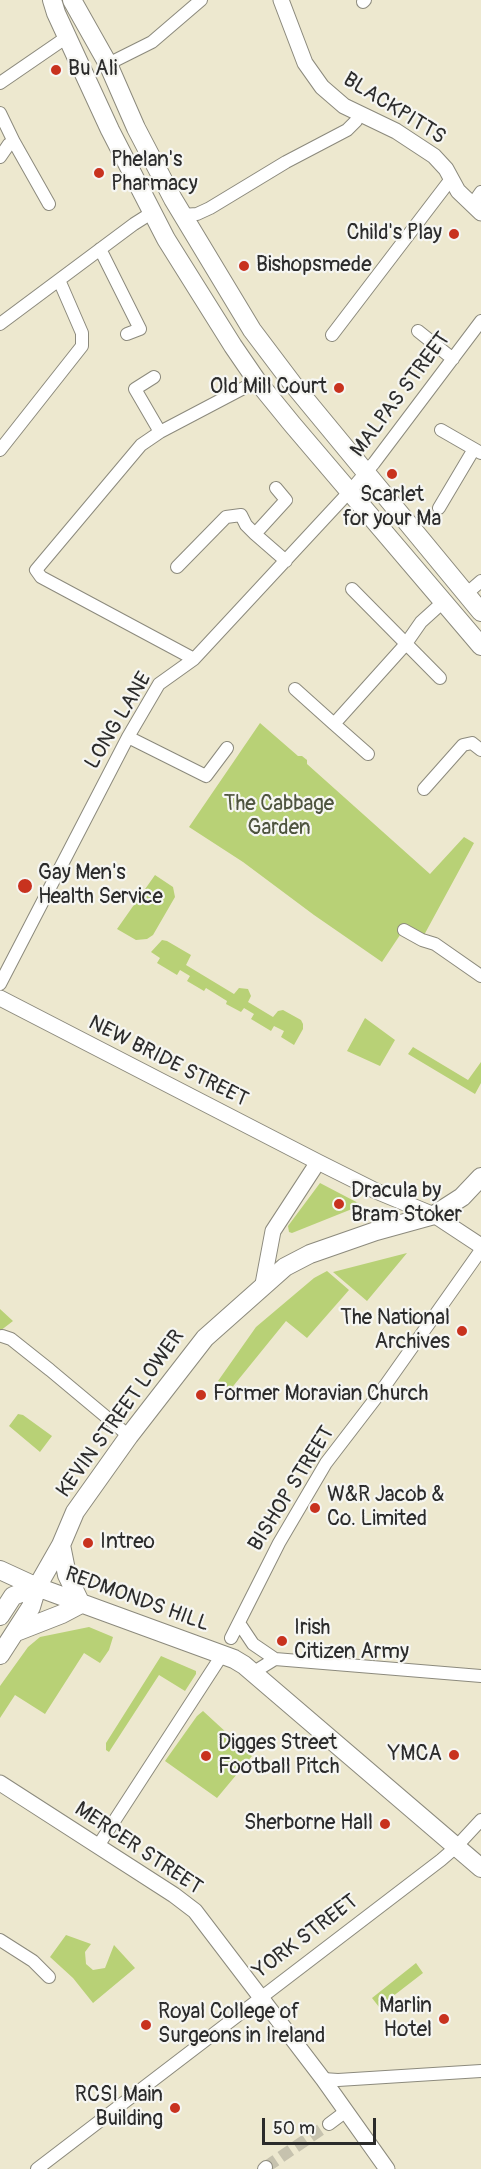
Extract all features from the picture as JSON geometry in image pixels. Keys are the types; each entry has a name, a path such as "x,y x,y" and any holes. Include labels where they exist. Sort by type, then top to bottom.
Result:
{"main road":[{"path":"52,0 110,130 166,239 257,381 442,603 481,646"},
{"path":"72,0 108,64 135,128 182,215 252,330 271,357 481,612"},
{"name":"KEVIN STREET LOWER","path":"0,1655 32,1607 37,1587 61,1545 75,1512 129,1436 204,1338 285,1266 310,1254 376,1231 434,1215 462,1197 481,1177"},
{"path":"16,1632 81,1604 67,1575 61,1545"},
{"name":"REDMONDS HILL","path":"0,1570 81,1604 234,1659 254,1672 481,1868"},
{"path":"0,1616 13,1596 37,1587"}],"street":[{"path":"108,64 152,42 201,0"},
{"name":"BLACKPITTS","path":"281,0 305,63 312,75 333,98 396,131 434,156 446,169 458,191 478,203"},
{"path":"0,83 67,37"},
{"path":"0,113 49,204"},
{"path":"182,215 197,214 210,208 286,162 347,130 356,121 359,113"},
{"path":"0,158 9,144 14,142"},
{"path":"332,335 451,179"},
{"path":"0,324 153,212"},
{"path":"100,249 140,329 127,334"},
{"path":"0,450 82,346 82,333 59,280"},
{"name":"MALPAS STREET","path":"350,491 367,472 481,321"},
{"path":"418,332 453,358"},
{"path":"154,377 135,388 160,432"},
{"path":"194,658 41,578 36,570 141,445 160,432 257,381"},
{"path":"439,508 477,451 441,430"},
{"path":"255,534 286,500 276,488"},
{"name":"LONG LANE","path":"0,984 128,737 159,684 194,658 350,491"},
{"path":"177,567 226,517 241,515 246,525 286,561"},
{"path":"466,594 481,581"},
{"path":"352,589 440,678"},
{"path":"334,724 405,645 421,622 442,603"},
{"path":"295,689 368,754"},
{"path":"128,737 206,776 227,748"},
{"path":"424,789 463,745 472,742 481,750"},
{"path":"404,930 435,944 481,976"},
{"name":"NEW BRIDE STREET","path":"0,998 318,1162 376,1191 434,1215 481,1248"},
{"path":"263,1284 273,1232 318,1162"},
{"name":"BISHOP STREET","path":"231,1638 279,1543 326,1463 382,1390 481,1248"},
{"path":"2,1336 11,1340 42,1364 129,1436"},
{"path":"239,1623 253,1644 275,1659 481,1676"},
{"path":"98,1846 222,1655"},
{"path":"254,1672 275,1659"},
{"name":"MERCER STREET","path":"0,1783 195,1911 323,2079 387,2169"},
{"name":"YORK STREET","path":"38,2169 456,1847 481,1820"},
{"path":"0,1940 33,1961 49,1977"},
{"path":"323,2079 481,2071"},
{"path":"329,2124 345,2112"}],"green space":[{"name":"The Cabbage Garden","path":"260,723 298,756 307,760 307,764 430,874 464,837 474,843 423,937 406,926 382,962 243,862 189,827"},
{"path":"155,875 173,887 175,897 153,935 147,939 136,940 117,929"},
{"path":"162,940 191,955 186,965 234,994 239,988 248,989 251,996 248,1002 273,1017 278,1011 283,1010 301,1020 303,1029 294,1045 281,1037 284,1031 274,1026 271,1031 251,1019 254,1014 244,1008 241,1012 226,1004 227,1001 206,988 204,991 187,981 190,976 180,970 177,975 157,963 160,958 151,952"},
{"path":"365,1018 395,1040 380,1066 347,1051"},
{"path":"413,1047 468,1080 481,1062 481,1083 475,1094 408,1054"},
{"path":"320,1183 362,1205 292,1233 289,1232 288,1226"},
{"path":"407,1253 367,1301 333,1272"},
{"path":"327,1271 349,1290 307,1338 286,1321 230,1390 218,1381 256,1327 314,1278"},
{"path":"0,1309 13,1321 0,1331"},
{"path":"18,1414 23,1415 52,1436 40,1452 9,1426"},
{"path":"89,1627 113,1637 109,1650 100,1663 84,1653 45,1714 15,1695 0,1718 0,1686 28,1647 40,1637"},
{"path":"161,1656 196,1671 196,1674 185,1691 159,1675 109,1752 106,1750 106,1743"},
{"name":"Digges Street Football Pitch","path":"203,1711 252,1756 217,1798 165,1761"},
{"path":"66,1935 91,1944 85,1952 86,1964 93,1970 105,1968 114,1945 135,1968 93,2003 73,1978 50,1957"},
{"path":"416,1963 423,1973 379,2007 372,1998"}],"tunnel":[{"path":"266,2167 329,2124"}],"place":[{"name":"Bu Ali","path":"56,70"},
{"name":"Phelan's Pharmacy","path":"99,173"},
{"name":"Child's Play","path":"454,234"},
{"name":"Bishopsmede","path":"244,266"},
{"name":"Old Mill Court","path":"339,388"},
{"name":"Scarlet for your Ma","path":"392,474"},
{"name":"Gay Men's Health Service","path":"25,886"},
{"name":"Dracula by Bram Stoker","path":"339,1204"},
{"name":"The National Archives","path":"462,1331"},
{"name":"Former Moravian Church","path":"201,1395"},
{"name":"W&R Jacob & Co. Limited","path":"315,1508"},
{"name":"Intreo","path":"88,1543"},
{"name":"Irish Citizen Army","path":"282,1641"},
{"name":"YMCA","path":"454,1755"},
{"name":"Digges Street Football Pitch","path":"206,1756"},
{"name":"Sherborne Hall","path":"385,1824"},
{"name":"Marlin Hotel","path":"444,2019"},
{"name":"Royal College of Surgeons in Ireland","path":"146,2025"},
{"name":"RCSI Main Building","path":"175,2108"}]}
